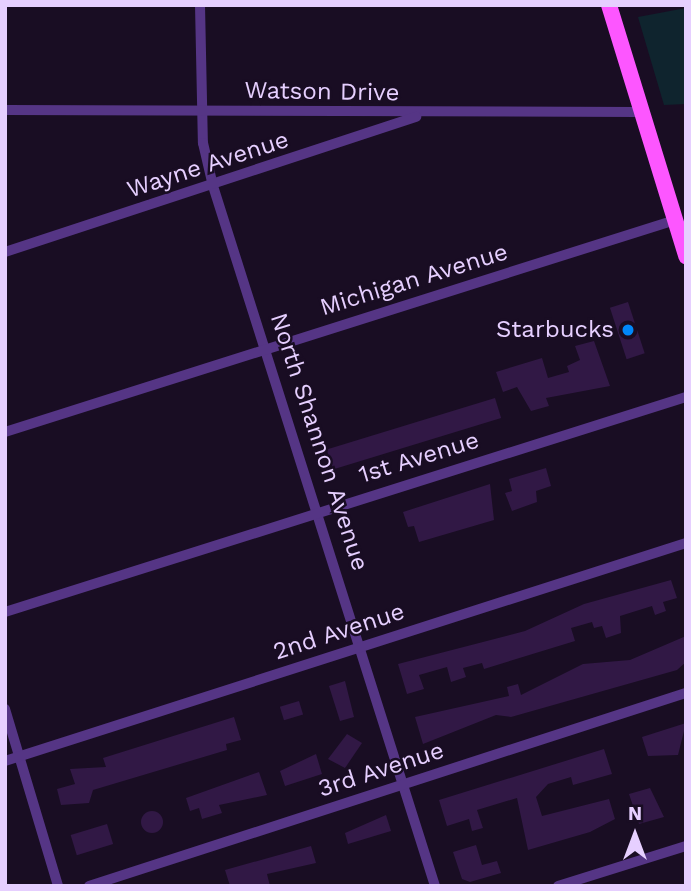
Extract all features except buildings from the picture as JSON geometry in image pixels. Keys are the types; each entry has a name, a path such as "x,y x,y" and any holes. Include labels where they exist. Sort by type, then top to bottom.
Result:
{"main road":[{"path":"609,5 638,112 686,256"}],"street":[{"name":"North Shannon Avenue","path":"201,5 202,114 213,186 320,511 435,886"},
{"name":"Watson Drive","path":"5,110 202,114 638,112"},
{"name":"Wayne Avenue","path":"5,252 213,186 423,114"},
{"name":"Michigan Avenue","path":"5,432 676,220"},
{"name":"1st Avenue","path":"5,612 686,397"},
{"name":"2nd Avenue","path":"5,761 686,543"},
{"name":"3rd Avenue","path":"89,886 686,693"},
{"path":"5,709 58,886"},
{"path":"558,886 686,846"}],"shaded area":[{"path":"686,8 686,104 664,105 638,17"}],"place":[{"name":"Starbucks","path":"628,330"}]}
